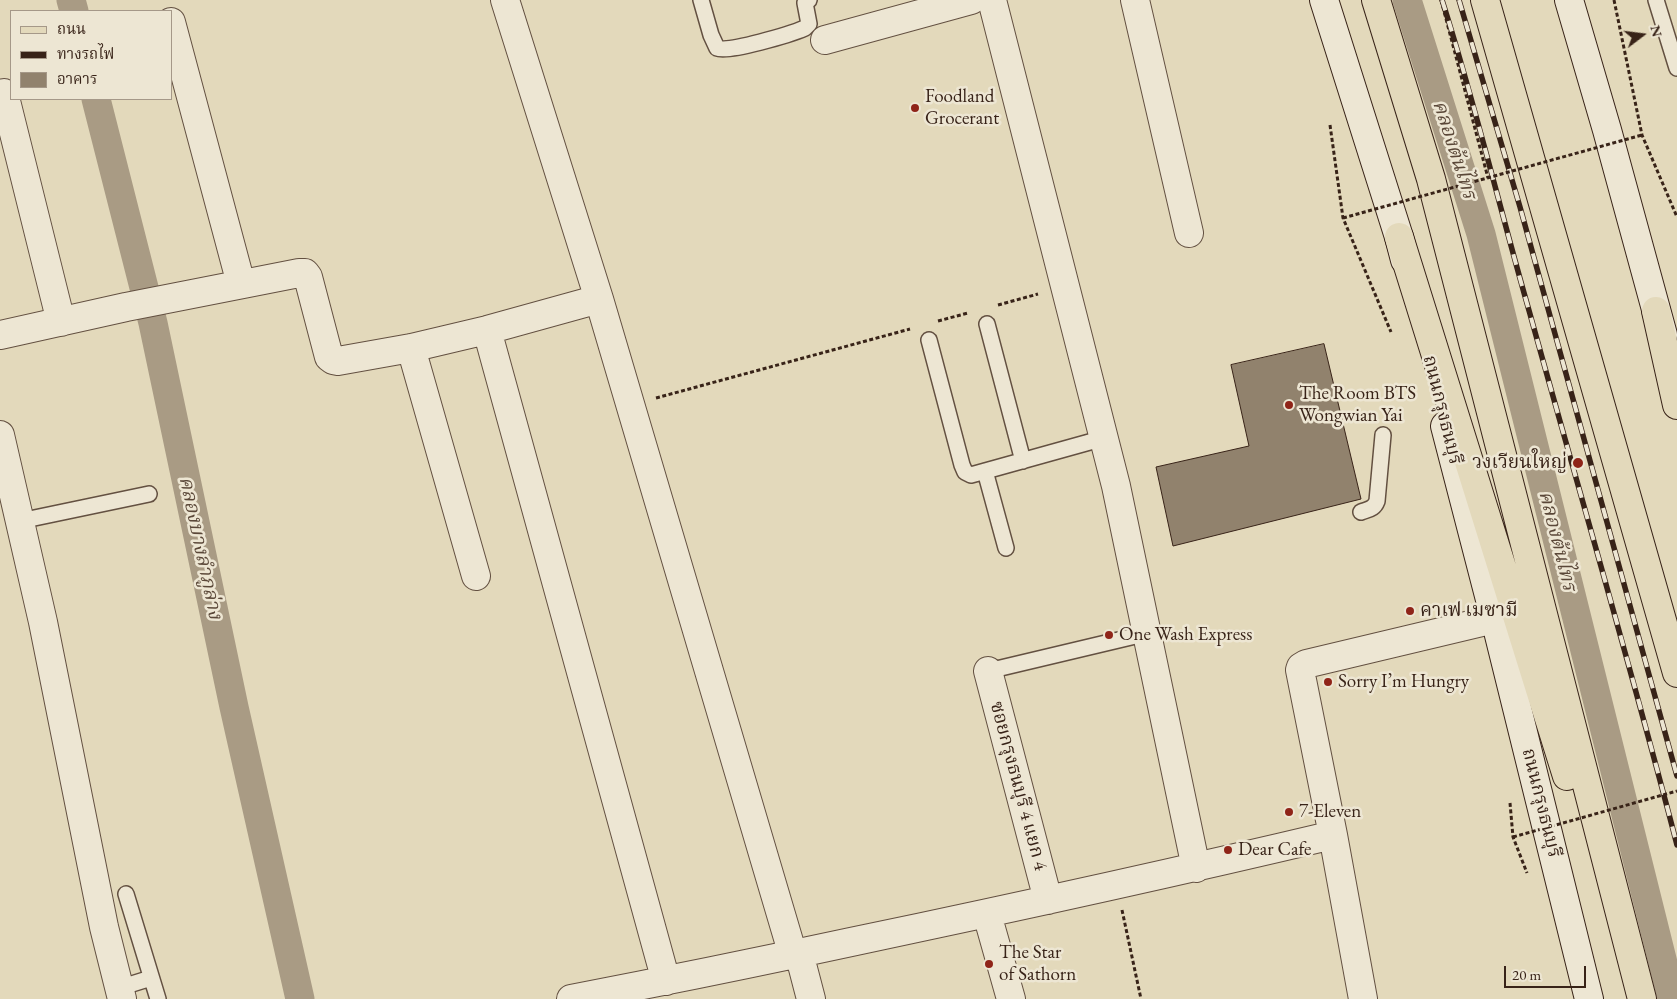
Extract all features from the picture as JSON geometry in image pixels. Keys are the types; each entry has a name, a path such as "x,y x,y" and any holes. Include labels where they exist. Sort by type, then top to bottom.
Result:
{"main road":[{"path":"1376,0 1431,179 1642,999"},
{"path":"1485,0 1677,673"},
{"path":"1399,236 1571,790 1630,954"},
{"path":"1656,311 1677,405"}],"street":[{"path":"505,0 599,299 811,999"},
{"path":"825,40 971,0"},
{"path":"992,0 1104,438 1148,633 1196,868"},
{"path":"1135,0 1189,233"},
{"name":"ถนนกรุงธนบุรี","path":"1324,0 1399,236 1589,999"},
{"path":"1569,0 1677,384"},
{"path":"172,26 241,284"},
{"path":"4,93 61,322"},
{"path":"0,335 126,307 305,273 308,277 330,357 333,360 411,348 487,330 599,299"},
{"path":"487,330 682,986"},
{"path":"411,348 476,576"},
{"path":"0,435 45,632 104,927 120,993"},
{"path":"1364,999 1300,676 1301,667 1306,664 1495,619"},
{"name":"ซอยกรุงธนบุรี 4 แยก 4","path":"988,671 1048,900"},
{"path":"571,999 682,986 796,954 1196,868 1333,835"},
{"path":"987,914 1011,999"}],"lane":[{"path":"701,0 711,35 717,48 722,50 736,48 806,28 809,24 805,6 809,0"},
{"path":"1656,0 1677,68"},
{"path":"987,324 1023,461"},
{"path":"929,340 965,472 971,475 1104,438"},
{"path":"1361,512 1372,509 1377,501 1383,434"},
{"path":"985,471 1006,548"},
{"path":"20,521 149,494"},
{"path":"988,671 1148,633"},
{"path":"126,894 158,999"},
{"path":"120,993 151,978"}],"path":[{"path":"1442,0 1488,178"},
{"path":"1614,0 1642,135 1677,217"},
{"path":"1330,125 1343,218 1391,332"},
{"path":"1343,218 1642,135"},
{"path":"631,405 757,370"},
{"path":"1513,837 1677,791"},
{"path":"1116,885 1141,999"}],"building":[{"name":"The Room BTS Wongwian Yai","path":"1324,344 1361,499 1173,546 1156,467 1249,446 1231,365"}],"waterway":[{"name":"คลองบางลำภูล่าง","path":"71,0 74,10"},
{"name":"คลองต้นไทร","path":"1407,0 1481,234 1672,999"},
{"name":"คลองบางลำภูล่าง","path":"96,100 153,323 234,707 300,999"}],"railway":[{"path":"1442,0 1642,712 1677,845"},
{"path":"1459,0 1520,207 1677,776"}],"place":[{"name":"Foodland Grocerant","path":"915,108"},
{"name":"The Room BTS Wongwian Yai","path":"1289,405"},
{"name":"วงเวียนใหญ่","path":"1578,463"},
{"name":"คาเฟ เมซามี","path":"1410,611"},
{"name":"One Wash Express","path":"1109,635"},
{"name":"Sorry I’m Hungry","path":"1328,682"},
{"name":"7-Eleven","path":"1289,812"},
{"name":"Dear Cafe","path":"1228,850"},
{"name":"The Star of Sathorn","path":"989,964"}]}
